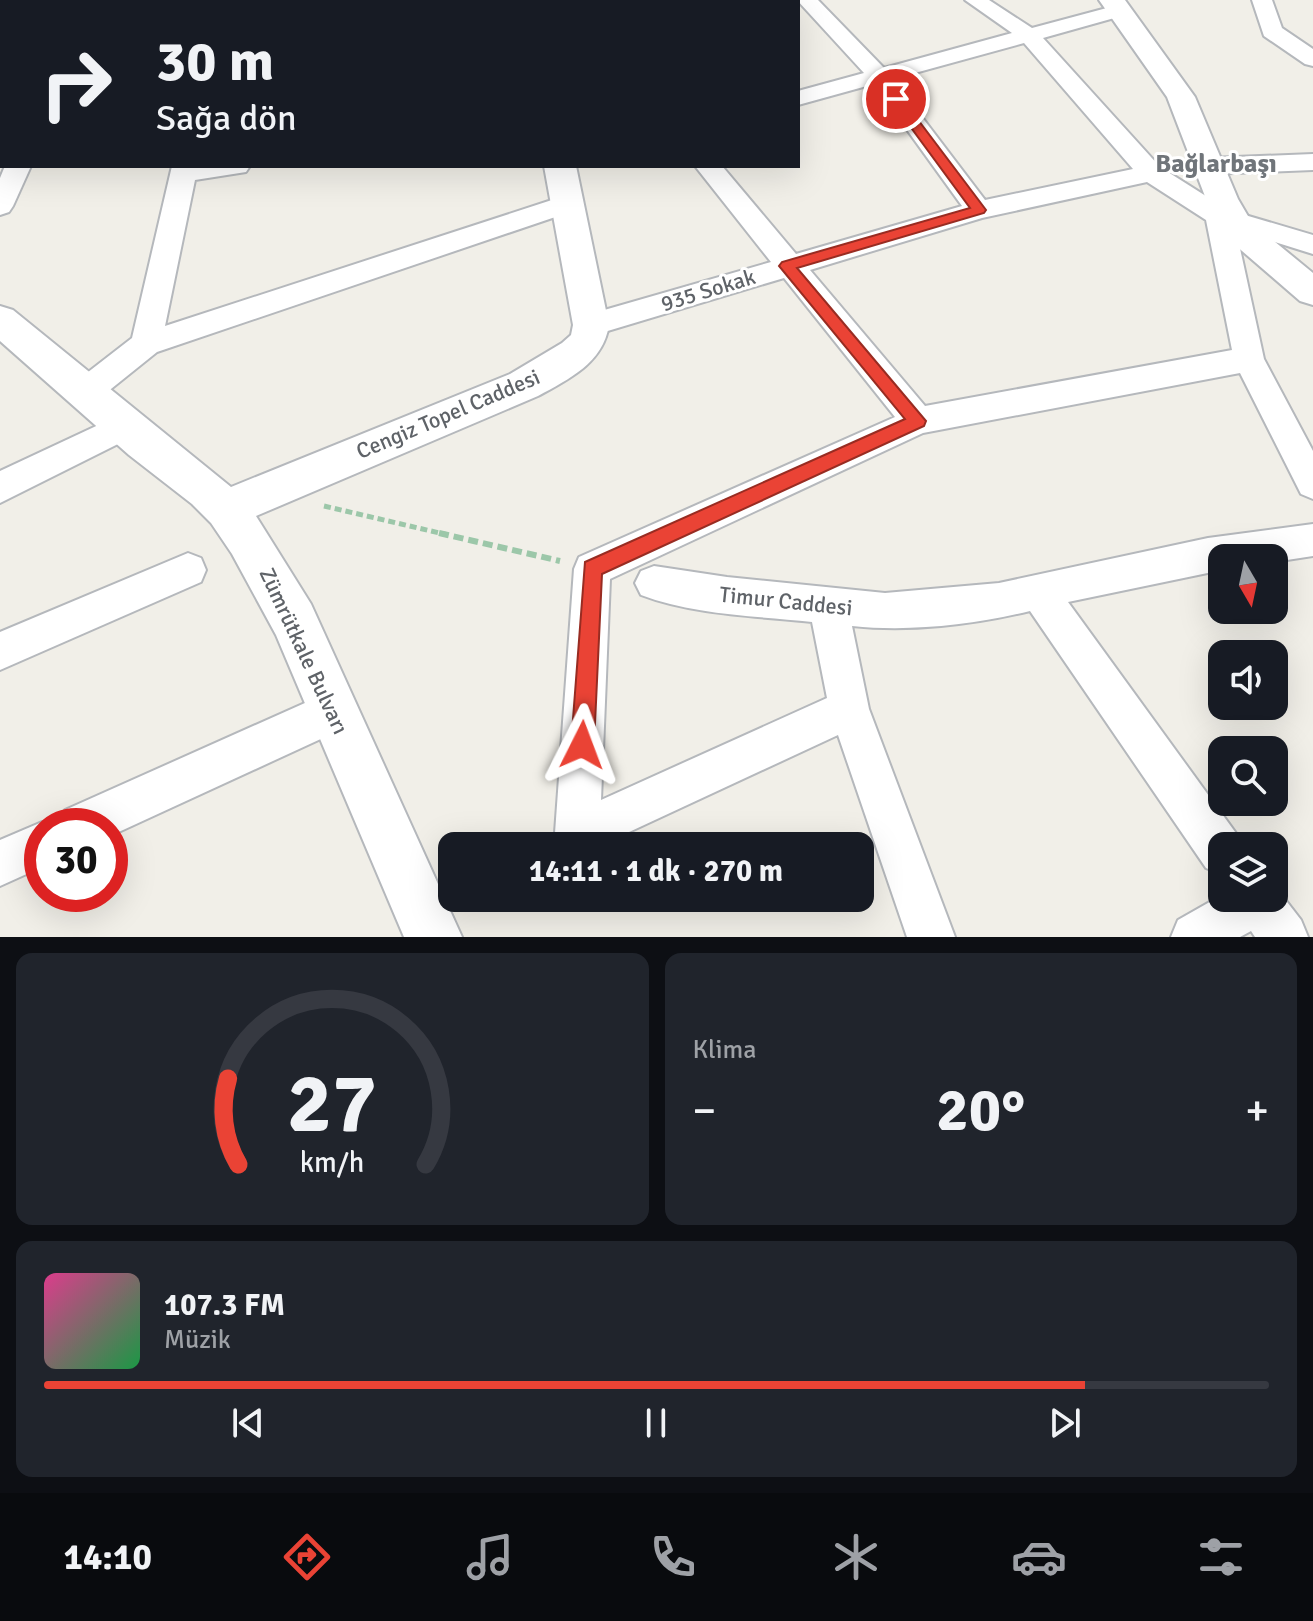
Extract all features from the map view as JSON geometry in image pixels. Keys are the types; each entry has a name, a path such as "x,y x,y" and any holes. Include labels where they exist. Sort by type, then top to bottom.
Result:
{"street":[{"path":"807,0 879,76 979,210"},
{"path":"975,0 1029,35 1151,173 1226,218 1257,248 1313,292"},
{"path":"1262,0 1272,31 1313,59"},
{"path":"800,97 1029,35 1115,6 1170,77 1190,113 1226,218 1249,359 1313,484"},
{"path":"1210,166 1313,161"},
{"path":"0,206 17,168"},
{"path":"560,168 591,325"},
{"path":"710,168 787,266 918,421"},
{"path":"146,344 184,169"},
{"name":"935 Sokak","path":"591,325 979,210 1151,173"},
{"path":"85,392 146,344 567,204"},
{"path":"1226,218 1313,245"},
{"name":"Zümrütkale Bulvarı","path":"0,320 226,510 272,577 433,937"},
{"name":"Cengiz Topel Caddesi","path":"226,510 262,492 524,385 560,365 582,348 591,336 591,325"},
{"path":"849,709 577,833 592,569 918,421 1249,359"},
{"path":"0,488 124,426"},
{"name":"Timur Caddesi","path":"654,583 727,595 885,611 999,601 1208,555 1313,540"},
{"path":"0,651 188,570"},
{"path":"1039,593 1208,832"},
{"path":"828,604 849,709 931,937"},
{"path":"121,808 334,711"},
{"path":"0,863 24,852"},
{"path":"1195,937 1265,912"}],"path":[{"path":"322,506 592,569"}],"district":[{"name":"Bağlarbaşı","path":"1216,164"}],"route":[{"path":"582,745 592,569 918,421 787,266 979,210 896,99"}]}
